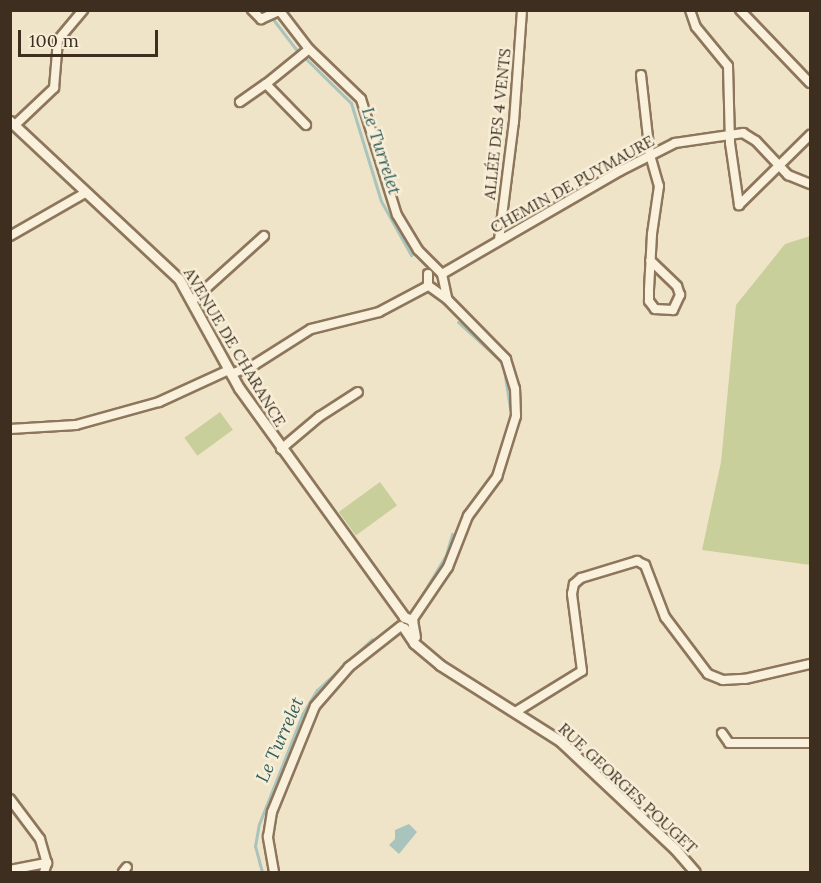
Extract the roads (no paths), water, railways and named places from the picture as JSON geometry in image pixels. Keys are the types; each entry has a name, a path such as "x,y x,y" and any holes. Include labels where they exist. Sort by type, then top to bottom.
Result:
{"street":[{"path":"14,126 54,88 58,40 83,10"},
{"path":"252,10 263,18 278,12 304,53 361,99 389,196 418,250 435,273 436,286 506,359 515,389 516,416 497,477 468,516 448,567 406,623 349,667 315,706 272,812 268,837 274,873"},
{"name":"ALLÉE DES 4 VENTS","path":"499,240 514,122 522,10"},
{"path":"690,10 696,27 728,66 739,205 810,135"},
{"path":"740,10 810,83"},
{"path":"240,102 304,53"},
{"path":"641,75 650,155 659,186 650,261 650,301 655,309 673,310 680,295 677,286 650,261"},
{"path":"266,84 306,125"},
{"name":"AVENUE DE CHARANCE","path":"14,126 85,193 154,253 179,279 230,372 281,449 406,623"},
{"path":"732,133 750,136 796,181 810,184"},
{"name":"CHEMIN DE PUYMAURE","path":"435,273 499,240 650,155 675,144 732,133"},
{"path":"10,236 85,193"},
{"path":"192,301 264,236"},
{"path":"435,273 436,286"},
{"path":"10,429 76,425 159,402 230,372 254,365 304,332 379,312 436,286"},
{"path":"281,449 319,417 358,392"},
{"path":"517,711 582,671 572,594 574,584 581,578 637,561 645,565 665,617 708,675 723,680 745,679 810,664"},
{"name":"RUE GEORGES POUGET","path":"406,623 420,648 440,665 517,711 560,741 675,849 695,873"},
{"path":"722,733 729,743 810,743"},
{"path":"10,800 40,839 47,863 44,873"},
{"path":"10,870 47,863"}],"water":[{"path":"409,824 417,832 399,854 389,845 395,839 395,830"}],"waterway":[{"name":"Le Turrelet","path":"266,10 295,48 351,103 381,201 411,255"},
{"name":"Le Turrelet","path":"458,322 503,363 510,408"},
{"name":"Le Turrelet","path":"506,436 509,421"},
{"name":"Le Turrelet","path":"416,605 446,555 452,534"},
{"name":"Le Turrelet","path":"262,872 255,846 259,824 303,713 317,690 372,639"}]}
